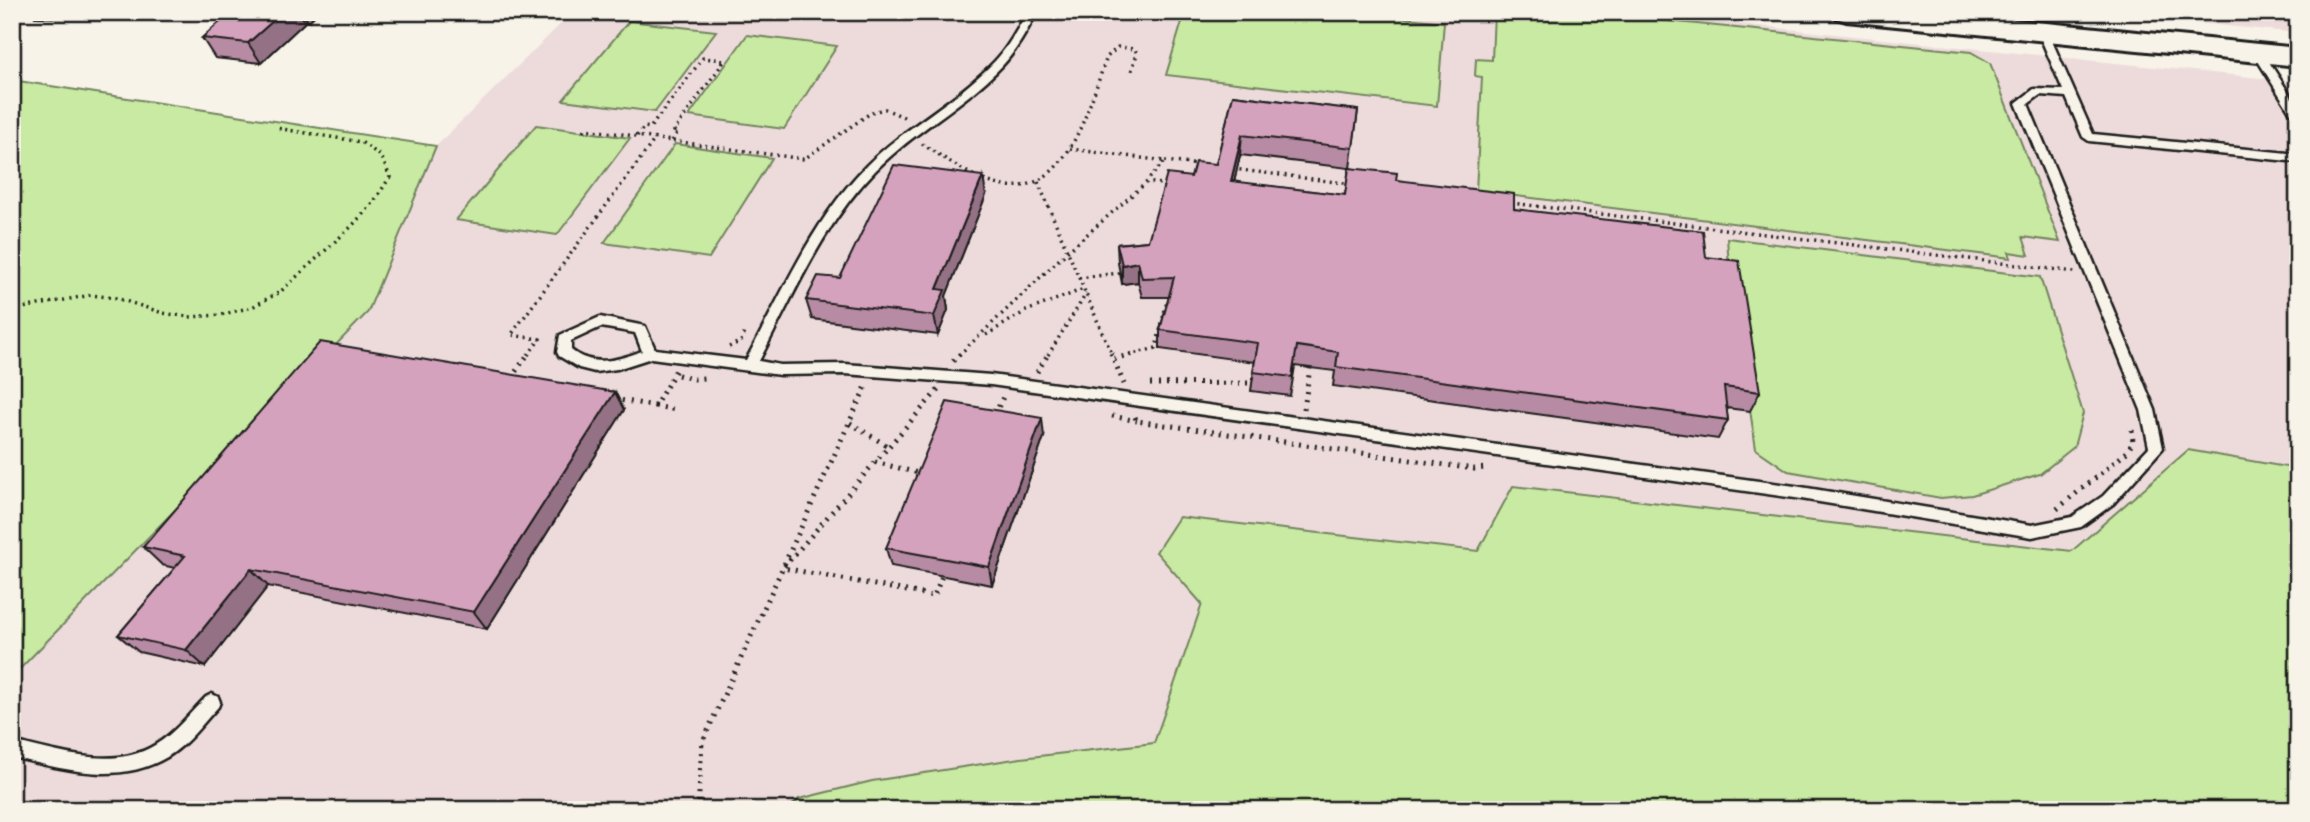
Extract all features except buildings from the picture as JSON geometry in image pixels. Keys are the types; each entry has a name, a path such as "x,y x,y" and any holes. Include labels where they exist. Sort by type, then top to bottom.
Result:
{"main road":[{"path":"1846,12 2298,57"}],"lane":[{"path":"750,365 835,210 871,167 908,136 977,86 1015,43 1032,12"},
{"path":"2043,32 2089,137 2298,159"},
{"path":"2259,53 2298,116"},
{"path":"650,353 640,329 600,322 565,338 564,352 574,362 612,368 650,353 780,370 845,369 1129,389 2032,531 2076,523 2108,500 2156,448 2148,410 2022,103 2038,92 2070,94"},
{"path":"12,748 87,765 134,764 162,750 212,702"}],"path":[{"path":"908,136 978,178 1006,186 1038,182 1060,166 1070,149 1107,57 1118,47 1135,49 1137,54 1131,73"},
{"path":"637,136 644,127 650,128 703,58 724,60 674,131 678,132 672,141"},
{"path":"584,131 804,159 872,112 885,109 910,120"},
{"path":"12,310 24,311 89,295 118,297 159,314 191,317 248,309 273,297 348,228 382,192 390,177 381,156 368,144 351,138 292,135 275,128"},
{"path":"522,383 509,381 540,339 511,335 655,139"},
{"path":"1070,149 1209,166"},
{"path":"783,568 941,387 953,361 1068,251 1147,182 1165,161"},
{"path":"1220,168 1358,184"},
{"path":"1038,182 1129,389 1137,421 1474,469 1496,467"},
{"path":"1147,182 1170,185"},
{"path":"1510,203 2076,272"},
{"path":"2071,259 2081,284"},
{"path":"1079,278 1120,273"},
{"path":"974,343 1026,311 1085,292"},
{"path":"1049,374 1036,372 1085,292"},
{"path":"1114,359 1156,348 1167,300"},
{"path":"725,349 758,350"},
{"path":"655,406 684,358"},
{"path":"940,360 967,363"},
{"path":"1174,391 1147,386 1170,382 1253,383"},
{"path":"698,810 702,743 868,383"},
{"path":"1112,383 1129,389"},
{"path":"993,417 1003,396"},
{"path":"602,397 676,410"},
{"path":"1291,408 1304,410"},
{"path":"2053,512 2127,452 2133,442 2131,419"},
{"path":"850,423 889,447"},
{"path":"875,463 928,476"},
{"path":"783,568 934,596 942,576"}],"shaded area":[{"path":"573,12 1624,12 2298,82 2298,810 12,810 12,80 436,146"},
{"path":"2084,12 2298,12 2298,33"}],"green space":[{"path":"1185,12 1348,12 1444,22 1437,106 1166,75"},
{"path":"1494,12 1579,12 1971,52 1990,63 2060,242 2023,237 2029,255 2009,252 2011,258 1476,191 1482,77 1475,76 1476,59 1492,60"},
{"path":"629,21 716,31 655,112 563,100"},
{"path":"747,35 837,46 784,129 689,116"},
{"path":"12,80 436,146 368,312 12,677"},
{"path":"536,125 630,138 557,235 456,220"},
{"path":"675,144 772,158 709,258 604,243"},
{"path":"1727,238 2040,277 2083,413 2074,447 2040,474 1972,495 1941,498 1788,471 1756,449 1730,281"},
{"path":"2188,450 2298,469 2298,810 787,810 799,799 872,781 1021,758 1154,743 1202,604 1156,552 1179,517 1478,551 1513,486 2072,551"}]}
